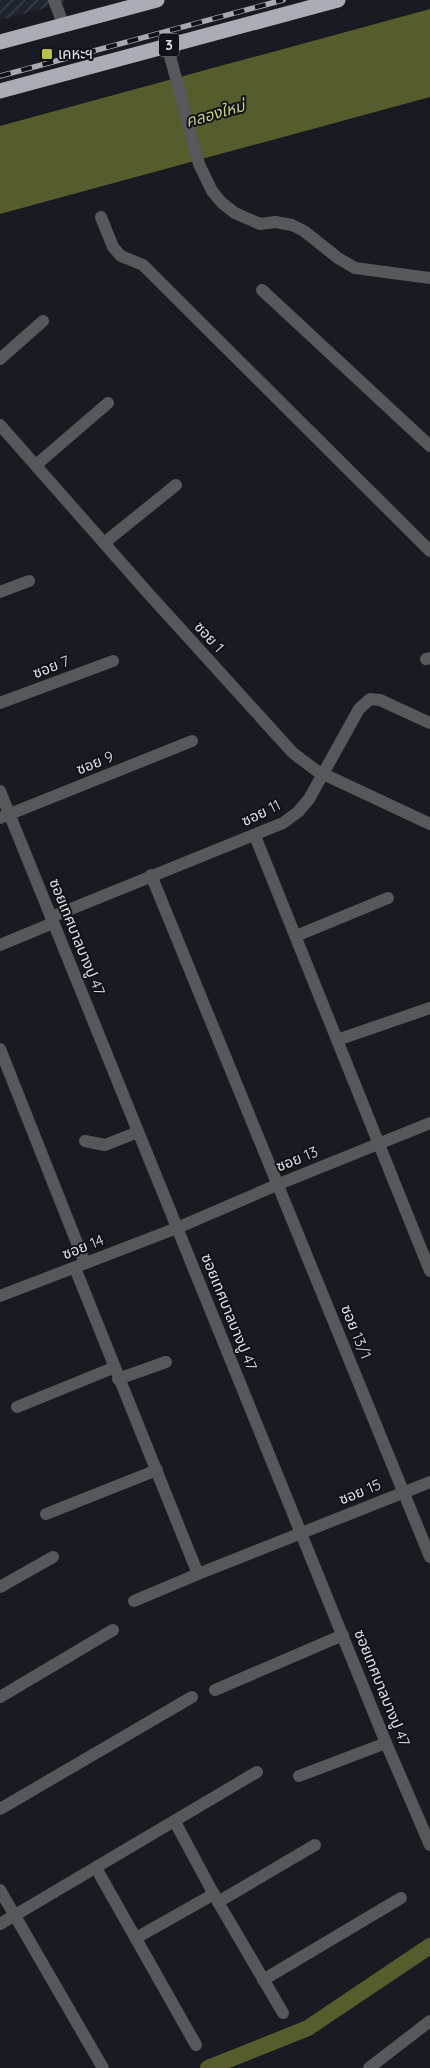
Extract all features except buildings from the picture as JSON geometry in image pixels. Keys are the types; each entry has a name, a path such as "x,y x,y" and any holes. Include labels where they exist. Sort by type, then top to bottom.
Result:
{"highway":[{"name":"3","path":"0,91 338,0"},
{"path":"0,42 150,1"}],"street":[{"path":"54,0 64,26"},
{"path":"167,46 199,164 212,191 222,203 246,218 260,224 275,222 292,225 304,231 338,258 355,268 430,278"},
{"path":"101,217 113,247 121,256 143,265 430,551"},
{"path":"262,290 430,446"},
{"path":"0,359 42,321"},
{"path":"36,465 108,403"},
{"name":"ซอย 1","path":"0,425 293,753 305,764 324,774 430,824"},
{"path":"104,543 176,486"},
{"path":"0,592 29,581"},
{"name":"ซอย 7","path":"0,703 113,660"},
{"name":"ซอย 11","path":"0,945 152,875 255,836 282,823 298,812 324,774 359,709 370,699 380,700 430,723"},
{"name":"ซอย 9","path":"5,816 192,741"},
{"name":"ซอยเทศบาลบางปู 47","path":"0,791 5,816 52,920 386,1743 430,1845"},
{"path":"255,836 430,1271"},
{"name":"ซอย 13/1","path":"152,875 430,1557"},
{"path":"296,936 388,898"},
{"path":"337,1040 430,1008"},
{"path":"0,1048 80,1265 116,1373 198,1574"},
{"name":"ซอย 13","path":"177,1228 279,1184 430,1123"},
{"path":"85,1141 104,1145 138,1132"},
{"name":"ซอย 14","path":"0,1296 177,1228"},
{"path":"17,1407 116,1373 166,1362"},
{"path":"46,1514 156,1470"},
{"name":"ซอย 15","path":"134,1601 430,1482"},
{"path":"0,1587 53,1557"},
{"path":"0,1697 113,1630"},
{"path":"215,1690 343,1635"},
{"path":"0,1809 192,1697"},
{"path":"299,1776 386,1743"},
{"path":"0,1924 258,1772"},
{"path":"175,1822 216,1898 283,2013"},
{"path":"136,1938 315,1845"},
{"path":"96,1868 196,2045"},
{"path":"0,1890 103,2068"},
{"path":"263,1980 401,1898"},
{"path":"369,2068 430,2021"}],"shaded area":[{"path":"0,0 64,0 65,3 0,20"}],"water":[{"name":"คลองใหม่","path":"430,9 430,97 0,214 0,126"}],"waterway":[{"path":"208,2068 308,2028 430,1946"}],"railway":[{"path":"0,76 283,0"}],"place":[{"name":"เคหะฯ","path":"47,54"}]}
